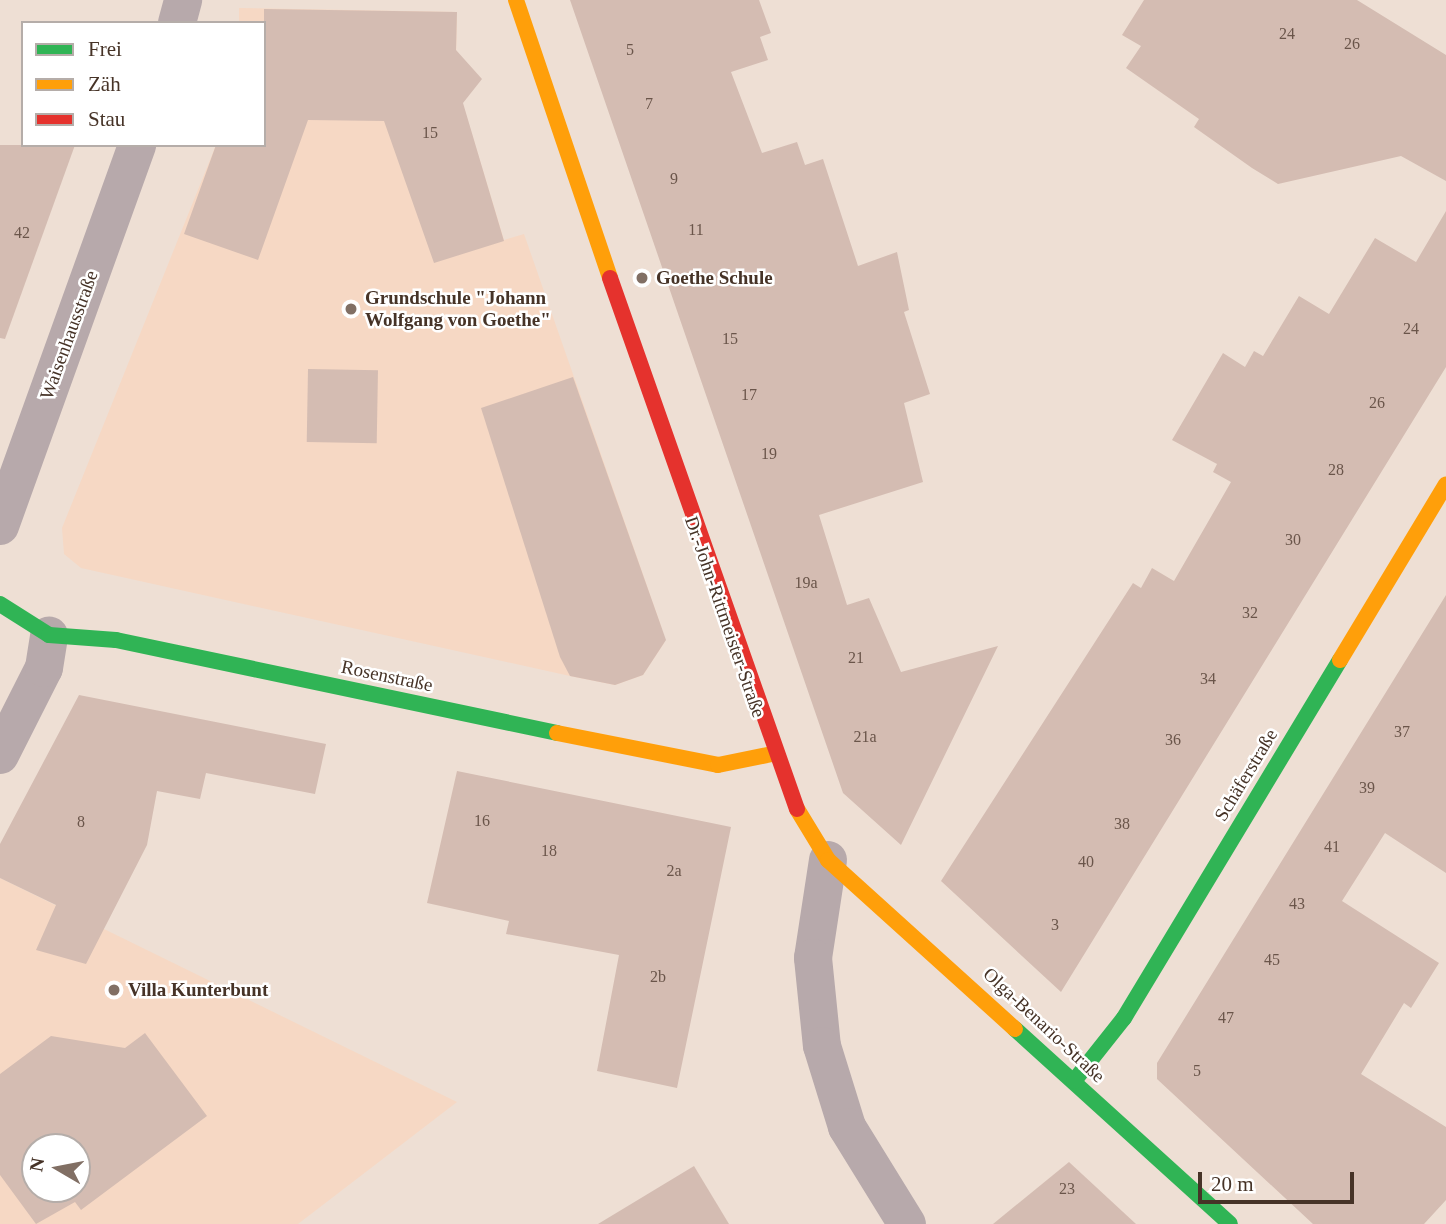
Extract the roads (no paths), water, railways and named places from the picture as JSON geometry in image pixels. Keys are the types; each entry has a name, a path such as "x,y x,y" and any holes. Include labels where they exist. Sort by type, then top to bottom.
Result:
{"street":[{"path":"178,21 183,0"},
{"name":"Dr.-John-Rittmeister-Straße","path":"516,0 772,754 828,860"},
{"name":"Waisenhausstraße","path":"0,526 136,147"},
{"name":"Schäferstraße","path":"1074,1081 1124,1018 1446,484"},
{"name":"Rosenstraße","path":"0,604 49,635 116,640 688,761 718,765 772,754"},
{"path":"0,755 44,668 49,635"},
{"path":"828,860 813,958 822,1046 848,1127 907,1224"},
{"name":"Olga-Benario-Straße","path":"828,860 1230,1224"}],"place":[{"name":"Goethe Schule","path":"642,278"},
{"name":"Grundschule \"Johann Wolfgang von Goethe\"","path":"351,309"},
{"name":"Villa Kunterbunt","path":"114,990"}]}
